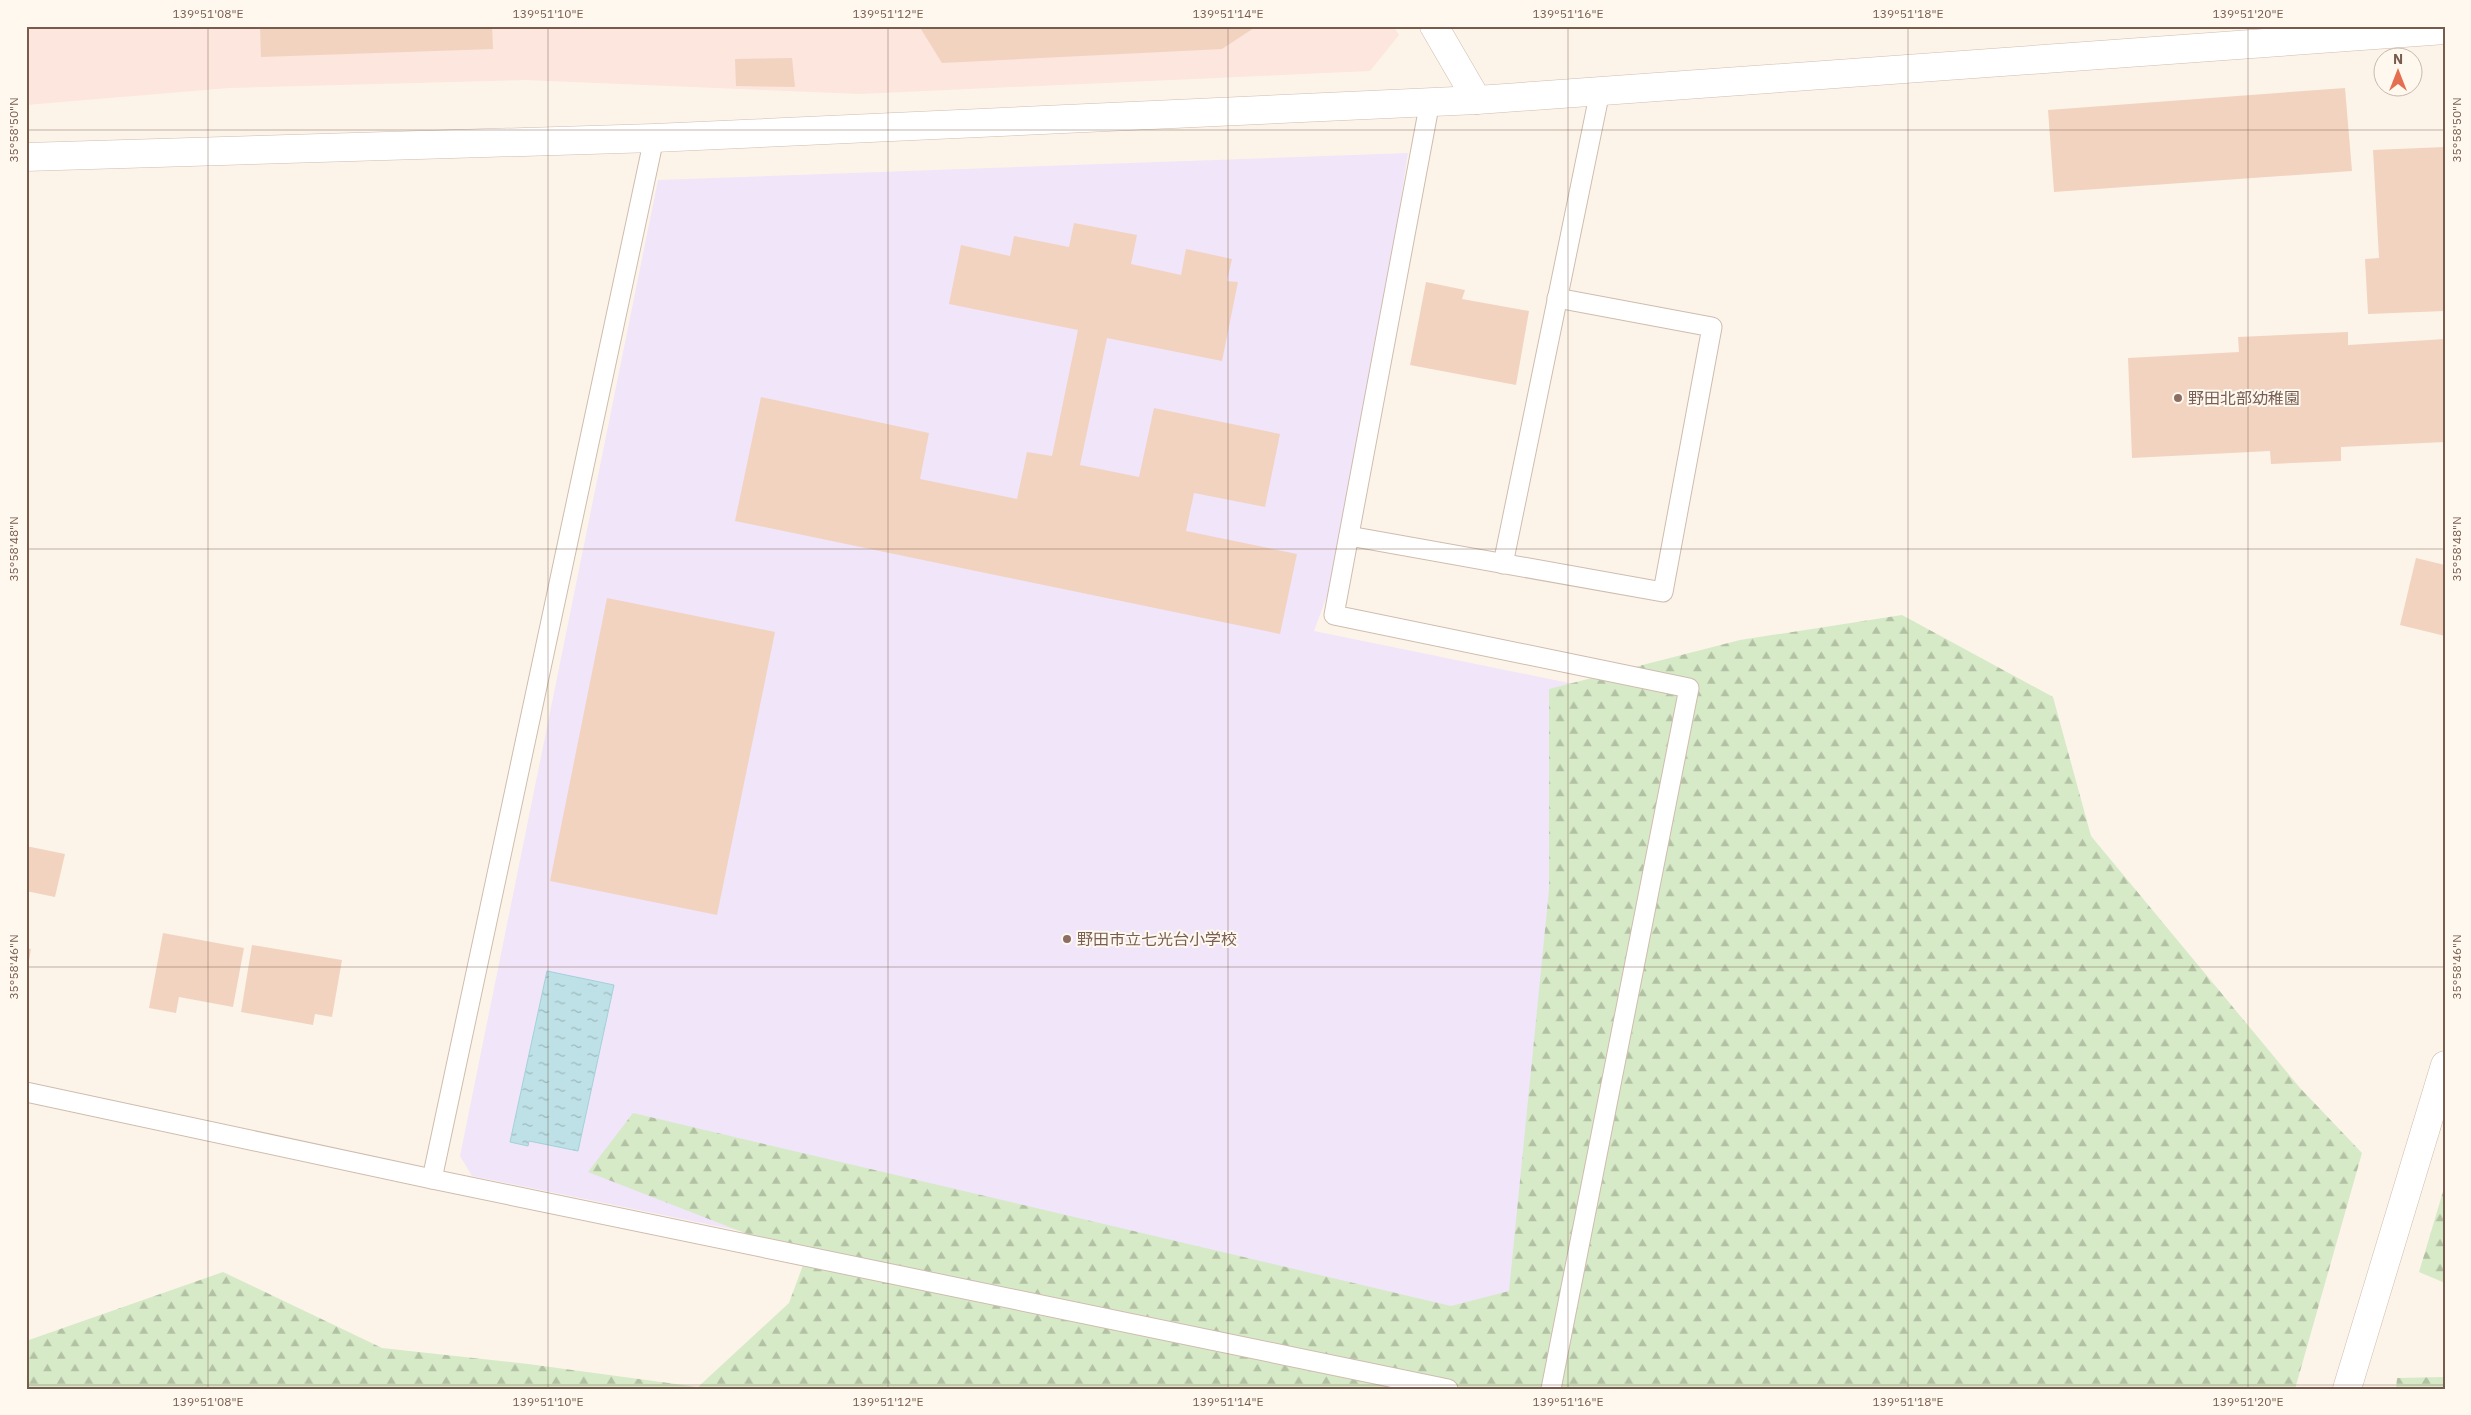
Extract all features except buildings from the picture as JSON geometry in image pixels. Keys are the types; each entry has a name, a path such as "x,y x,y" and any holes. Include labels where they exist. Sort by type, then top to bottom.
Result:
{"street":[{"path":"1434,26 1477,100"},
{"path":"26,157 654,138 1477,100 2445,30"},
{"path":"2347,1389 2445,1065"}],"lane":[{"path":"1503,564 1556,298 1600,91"},
{"path":"1430,101 1334,615 1689,688 1551,1389"},
{"path":"432,1179 654,138"},
{"path":"1349,536 1663,592 1712,327 1556,298"},
{"path":"26,1092 432,1179 1448,1389"}],"shaded area":[{"path":"26,26 1393,26 1399,35 1370,71 859,94 525,80 229,88 26,105"},
{"name":"野田市立七光台小学校","path":"1408,153 1349,536 1314,631 1662,702 1514,1389 472,1176 460,1156 658,180"}],"green space":[{"path":"1902,615 2053,697 2091,836 2300,1088 2362,1153 2295,1389 26,1389 26,1341 223,1272 382,1348 528,1364 698,1387 789,1303 806,1257 588,1172 633,1113 1451,1306 1509,1291 1549,890 1549,689 1740,640"},
{"path":"2445,1185 2445,1283 2419,1272"},
{"path":"2445,1377 2445,1389 2396,1389 2397,1378"}],"water":[{"path":"547,971 614,985 578,1151 529,1141 528,1146 510,1142"}],"place":[{"name":"野田北部幼稚園","path":"2178,398"},
{"name":"野田市立七光台小学校","path":"1067,939"}]}
